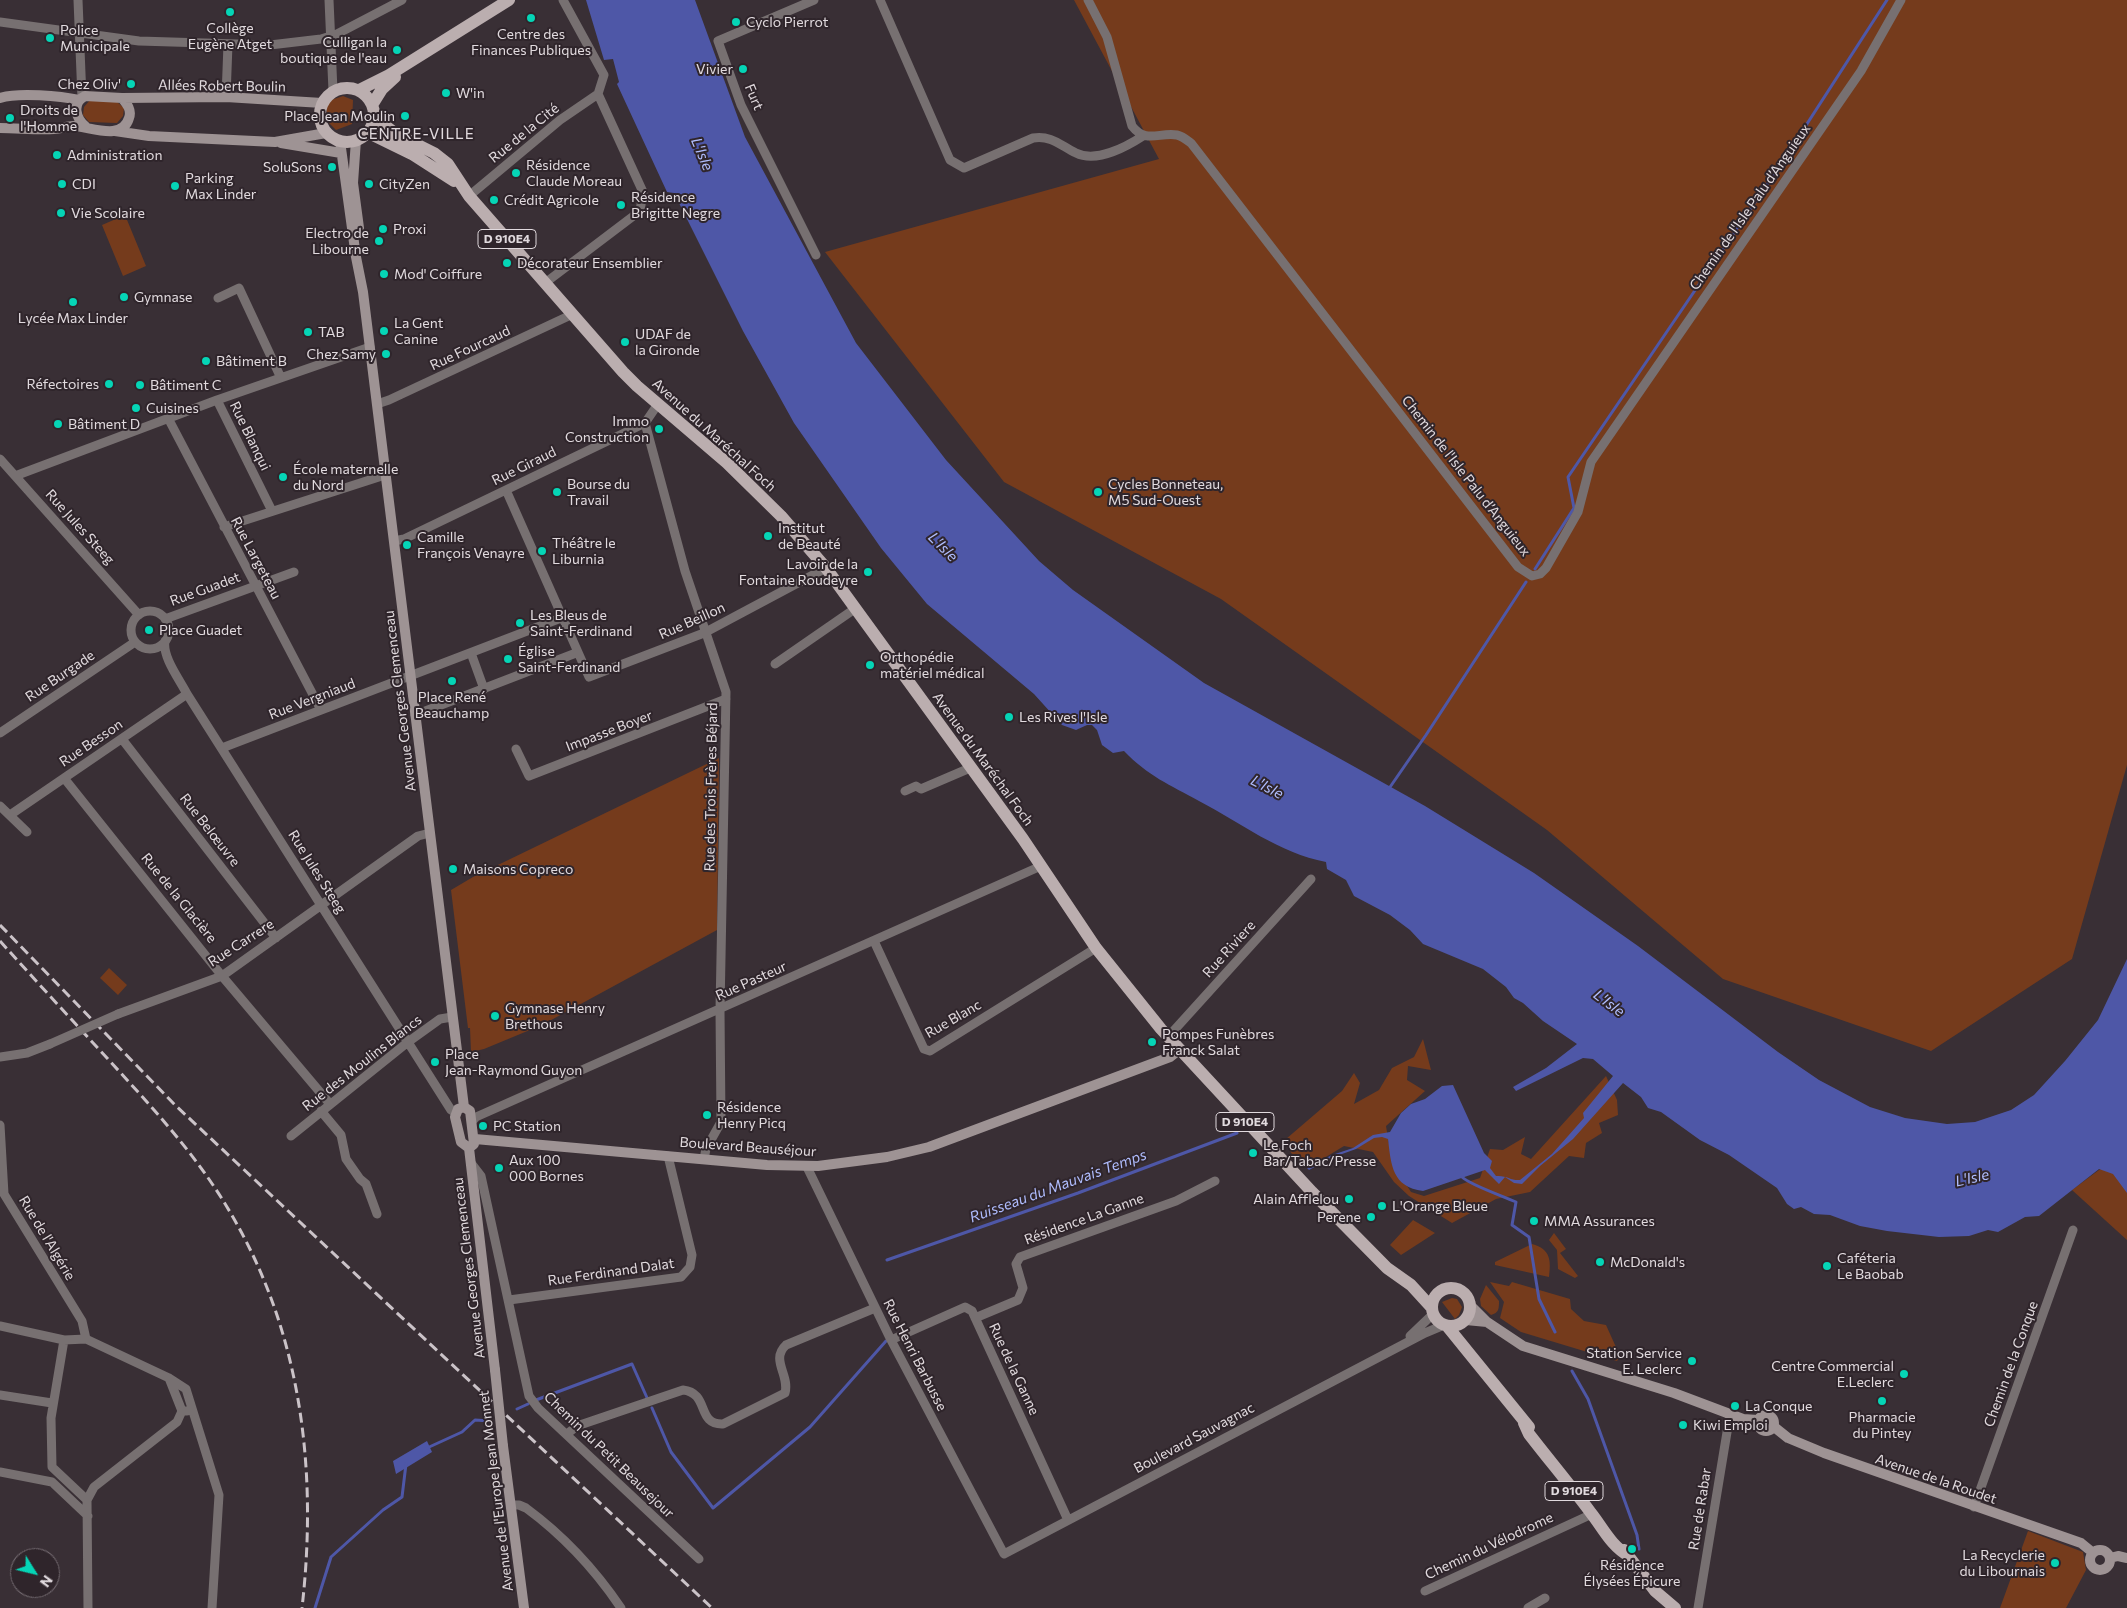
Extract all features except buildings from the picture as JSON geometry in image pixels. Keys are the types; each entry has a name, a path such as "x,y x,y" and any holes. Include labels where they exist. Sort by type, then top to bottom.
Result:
{"main road":[{"path":"341,147 326,133 320,119 322,103 333,91 342,88 359,90 432,48 509,0"},
{"path":"0,128 86,128 102,132 112,131 148,136 341,147 367,132 382,89 432,48"},
{"path":"359,90 373,111"},
{"name":"Allées Robert Boulin","path":"1,98 81,99 95,96 122,98 226,97 322,103"},
{"path":"112,131 124,126 129,120 130,108 122,98"},
{"path":"81,99 77,117 86,128"},
{"name":"Avenue du Maréchal Foch","path":"373,111 396,134 434,153 448,164 465,192"},
{"name":"Avenue du Maréchal Foch","path":"367,132 381,137 443,172 465,192 623,372 727,463 781,516 826,568 856,608 1041,866 1096,948 1168,1037 1276,1155 1369,1247 1387,1268 1411,1286 1432,1311"},
{"path":"275,142 326,133"},
{"name":"Avenue Georges Clemenceau","path":"356,140 354,183 363,256 363,292"},
{"name":"Avenue Georges Clemenceau","path":"341,147 363,292 416,715 452,1017 461,1142 469,1148 495,1370"},
{"name":"Boulevard Beauséjour","path":"475,1139 807,1167 887,1157 929,1147 1065,1098 1170,1057 1179,1050"},
{"name":"Avenue Georges Clemenceau","path":"460,1110 470,1111 475,1139"},
{"path":"469,1148 474,1144 475,1139"},
{"name":"Avenue du Maréchal Foch","path":"1369,1247 1424,1287 1440,1291"},
{"path":"1487,1322 1463,1322 1445,1326 1432,1311 1433,1301 1440,1291 1451,1288 1462,1291 1471,1306 1487,1322 1524,1346 1674,1393 1730,1414"},
{"path":"1463,1322 1471,1306"},
{"name":"D 910E4","path":"1463,1322 1463,1338 1486,1374"},
{"name":"D 910E4","path":"1445,1326 1524,1422 1529,1434 1619,1550 1629,1556 1655,1591 1664,1608"},
{"name":"Avenue de l'Europe Jean Monnet","path":"495,1370 524,1608"},
{"name":"Avenue de la Roudet","path":"1730,1414 1743,1419 1758,1420 1762,1416 1770,1416 1773,1426 1788,1438 1824,1453 1974,1507 2082,1543 2092,1552"},
{"name":"Avenue de la Roudet","path":"2098,1549 2104,1550 2110,1558 2107,1567 2098,1570 2089,1562 2092,1552 2098,1549"},
{"name":"Avenue de la Roudet","path":"2110,1558 2118,1556 2127,1558"},
{"name":"D 910E4","path":"1655,1591 1675,1608"}],"street":[{"path":"78,0 81,99"},
{"path":"329,0 333,91"},
{"path":"0,22 139,41 270,45 331,36 402,0"},
{"path":"545,283 640,211 643,206 643,192 598,94 604,76 563,0"},
{"name":"Furt","path":"814,0 718,41 741,105 816,254"},
{"path":"880,0 950,160 956,166 964,168 1044,136 1077,154 1090,156 1126,147 1143,136 1132,126 1107,38 1088,0"},
{"name":"Chemin de l'Isle Palu d’Anguieux","path":"1143,136 1177,135 1191,143 1518,567 1532,576 1540,574 1546,568 1578,512 1591,462 1861,71 1902,0"},
{"path":"226,97 228,44"},
{"name":"Rue de la Cité","path":"465,192 560,120 598,94"},
{"path":"218,298 239,288 281,378"},
{"name":"Rue Fourcaud","path":"377,404 573,314"},
{"path":"15,476 217,400 370,346"},
{"name":"Rue Blanqui","path":"217,400 272,512"},
{"name":"Rue Giraud","path":"394,541 404,539 645,423 658,404"},
{"name":"Rue Largeteau","path":"168,418 321,710"},
{"name":"Rue des Trois Frères Béjard","path":"645,423 685,571 704,634 726,692 720,1010 721,1122 706,1149 704,1159"},
{"name":"Rue Jules Steeg","path":"0,460 139,615"},
{"path":"224,527 385,475"},
{"path":"416,715 576,653 506,490"},
{"name":"Rue Beillon","path":"576,653 589,677 704,634 826,568"},
{"name":"Rue Guadet","path":"165,619 294,572"},
{"path":"774,664 856,608"},
{"path":"144,612 156,612 165,619 169,630 165,642 153,649 143,648 135,642 131,631 132,624 139,615 144,612"},
{"path":"411,676 562,618"},
{"name":"Rue Burgade","path":"0,733 135,642"},
{"name":"Rue Jules Steeg","path":"165,642 164,647 170,662 187,694 451,1110 460,1110"},
{"path":"470,653 484,689"},
{"name":"Rue Vergniaud","path":"222,748 411,676"},
{"name":"Rue Besson","path":"10,815 187,694"},
{"name":"Impasse Boyer","path":"516,749 529,776 726,700"},
{"name":"Rue Belœuvre","path":"122,739 276,938"},
{"path":"905,791 916,786 920,789 970,768"},
{"name":"Rue de la Glacière","path":"64,778 222,976 330,1104"},
{"path":"0,806 27,832"},
{"name":"Rue Carrere","path":"0,1057 27,1053 118,1014 222,976 418,836 430,833"},
{"name":"Rue Pasteur","path":"472,1121 1041,866"},
{"name":"Rue Riviere","path":"1168,1037 1311,879"},
{"name":"Rue Blanc","path":"874,941 924,1049 930,1051 1096,948"},
{"name":"Rue des Moulins Blancs","path":"291,1136 408,1042 440,1019 452,1017"},
{"path":"321,1111 341,1135 346,1159 360,1179 366,1184 377,1214"},
{"name":"Rue de l'Algérie","path":"0,1125 4,1194 82,1321 86,1339"},
{"name":"Rue Ferdinand Dalat","path":"509,1300 681,1277 690,1267 692,1255 668,1156"},
{"name":"Avenue Georges Clemenceau","path":"471,1163 481,1176 509,1300"},
{"name":"Rue Henri Barbusse","path":"807,1167 874,1308 1004,1554"},
{"name":"Résidence La Ganne","path":"975,1318 1018,1300 1023,1288 1016,1264 1020,1256 1176,1201 1215,1181"},
{"name":"Chemin de la Conque","path":"1974,1507 2073,1230"},
{"name":"Chemin du Petit Beausejour","path":"509,1300 529,1396 538,1408 699,1559"},
{"name":"Rue de la Ganne","path":"891,1340 965,1307 972,1311 1068,1520"},
{"path":"567,1434 577,1426 683,1390 691,1391 698,1396 707,1418 715,1424 723,1424 785,1393 787,1386 778,1357 780,1351 786,1345 874,1308"},
{"name":"Boulevard Sauvagnac","path":"1397,1348 1432,1311"},
{"path":"0,1326 64,1340 86,1339 169,1378 186,1389 220,1502 212,1608"},
{"name":"Boulevard Sauvagnac","path":"1004,1554 1435,1328 1445,1326"},
{"path":"64,1340 52,1403 52,1467 87,1500"},
{"path":"88,1608 87,1500 94,1486 177,1422 182,1411 169,1378"},
{"path":"0,1394 52,1403"},
{"path":"182,1411 192,1410"},
{"name":"Rue de Rabar","path":"1698,1608 1730,1414"},
{"path":"0,1472 52,1482 88,1516"},
{"path":"52,1482 58,1474"},
{"path":"511,1505 519,1505 526,1508 569,1542 595,1571 621,1608"},
{"name":"Chemin du Vélodrome","path":"1425,1591 1592,1514"},
{"path":"1528,1608 1545,1598"}],"shaded area":[{"path":"1074,0 2127,0 2127,765 2072,959 1931,1051 1723,979 1547,830 1221,599 1004,482 825,252 1159,159"},
{"path":"343,96 353,100 352,124 336,130 328,122 326,107 322,103"},
{"path":"90,100 116,101 124,108 123,116 117,123 89,122 83,115 84,107"},
{"path":"125,215 146,266 123,276 102,225"},
{"path":"719,758 717,930 542,1025 484,1049 471,1052 470,1028 468,1028 451,890 473,877"},
{"path":"109,968 127,985 118,995 100,978"},
{"path":"1423,1039 1431,1070 1408,1066 1407,1080 1425,1091 1386,1126 1392,1162 1411,1192 1424,1196 1480,1178 1490,1149 1503,1150 1525,1137 1521,1154 1531,1159 1606,1076 1617,1100 1618,1115 1599,1123 1602,1133 1586,1143 1584,1158 1569,1156 1530,1192 1496,1199 1452,1223 1409,1196 1394,1182 1373,1152 1344,1146 1311,1166 1291,1153 1286,1139 1342,1091 1354,1073 1360,1083 1354,1104 1379,1090 1392,1068 1414,1057"},
{"path":"2127,1155 2127,1240 2072,1190 2099,1170"},
{"path":"1413,1220 1435,1233 1401,1255 1390,1245"},
{"path":"1554,1233 1566,1249 1560,1253 1578,1276 1575,1278 1558,1269 1557,1250 1549,1240"},
{"path":"1532,1244 1546,1252 1550,1261 1549,1277 1495,1265 1495,1262"},
{"path":"1490,1282 1509,1286 1512,1282 1570,1299 1571,1309 1584,1321 1606,1325 1620,1356 1617,1361 1521,1332 1500,1318 1504,1302"},
{"path":"1486,1285 1499,1301 1498,1310 1491,1315 1481,1306 1480,1299"},
{"path":"1452,1298 1457,1299 1462,1307 1455,1319 1442,1302"},
{"path":"2028,1531 2083,1552 2086,1570 2066,1608 2000,1608"}],"water":[{"name":"L'Isle","path":"586,0 695,0 745,137 856,343 946,460 1039,561 1073,590 1204,683 1425,806 1534,873 1638,946 1778,1052 1819,1080 1870,1107 1905,1118 1947,1124 1975,1122 2011,1110 2034,1095 2065,1061 2098,1020 2127,959 2127,1193 2113,1174 2099,1169 2039,1216 2025,1217 1998,1232 1988,1230 1969,1236 1939,1237 1860,1226 1830,1215 1814,1214 1801,1207 1794,1209 1787,1204 1777,1188 1729,1155 1700,1140 1661,1112 1648,1108 1641,1097 1623,1083 1573,1139 1540,1166 1522,1184 1514,1183 1505,1177 1499,1184 1485,1170 1423,1191 1413,1189 1399,1180 1392,1166 1388,1139 1382,1137 1374,1138 1356,1149 1331,1158 1309,1170 1307,1168 1332,1155 1353,1148 1373,1135 1390,1132 1401,1113 1411,1104 1425,1099 1442,1086 1453,1085 1484,1153 1492,1161 1490,1168 1496,1176 1503,1176 1520,1180 1552,1154 1584,1118 1583,1113 1613,1076 1593,1059 1583,1058 1516,1091 1513,1087 1546,1068 1577,1044 1514,998 1506,987 1483,969 1423,944 1410,930 1390,915 1354,896 1346,880 1327,869 1326,862 1309,858 1276,845 1160,779 1133,760 1124,751 1113,753 1102,745 1097,730 1092,725 1076,730 1062,725 1034,694 927,604 881,548 794,423 743,331 674,193 667,192 617,84 619,82 613,59 604,60"},
{"path":"427,1441 432,1452 396,1474 393,1461"}],"waterway":[{"path":"1535,569 1574,508 1568,477 1783,161 1887,0"},
{"path":"1388,790 1526,582"},
{"name":"Ruisseau du Mauvais Temps","path":"887,1260 1078,1193 1237,1133"},
{"path":"1462,1177 1479,1187 1516,1202 1512,1225 1529,1237 1539,1299 1555,1332"},
{"name":"Ruisseau du Mauvais Temps","path":"652,1408 671,1452 713,1508 810,1427 886,1341"},
{"name":"Ruisseau du Mauvais Temps","path":"536,1400 632,1364 648,1400"},
{"path":"1572,1371 1588,1399 1637,1535 1639,1549"},
{"name":"Ruisseau du Mauvais Temps","path":"517,1409 528,1404"},
{"name":"Ruisseau du Mauvais Temps","path":"427,1448 462,1432 475,1420 490,1421"},
{"name":"Ruisseau du Mauvais Temps","path":"315,1608 331,1557 383,1510 402,1497 406,1464"}],"railway":[{"path":"0,925 175,1105 712,1608"},
{"path":"0,941 139,1093 186,1148 227,1207 252,1254 272,1301 287,1351 298,1401 305,1452 307,1503 306,1556 302,1608"}],"place":[{"name":"Collège Eugène Atget","path":"230,12"},
{"name":"Centre des Finances Publiques","path":"531,18"},
{"name":"Cyclo Pierrot","path":"736,22"},
{"name":"Police Municipale","path":"50,38"},
{"name":"Culligan la boutique de l'eau","path":"397,50"},
{"name":"Vivier","path":"743,69"},
{"name":"Chez Oliv'","path":"131,84"},
{"name":"W'in","path":"446,93"},
{"name":"Place Jean Moulin","path":"405,116"},
{"name":"Droits de l'Homme","path":"10,118"},
{"name":"Administration","path":"57,155"},
{"name":"SoluSons","path":"332,167"},
{"name":"Résidence Claude Moreau","path":"516,173"},
{"name":"CDI","path":"62,184"},
{"name":"CityZen","path":"369,184"},
{"name":"Parking Max Linder","path":"175,186"},
{"name":"Crédit Agricole","path":"494,200"},
{"name":"Résidence Brigitte Negre","path":"621,205"},
{"name":"Vie Scolaire","path":"61,213"},
{"name":"Proxi","path":"383,229"},
{"name":"Electro de Libourne","path":"379,241"},
{"name":"Décorateur Ensemblier","path":"507,263"},
{"name":"Mod' Coiffure","path":"384,274"},
{"name":"Gymnase","path":"124,297"},
{"name":"Lycée Max Linder","path":"73,302"},
{"name":"La Gent Canine","path":"384,331"},
{"name":"TAB","path":"308,332"},
{"name":"UDAF de la Gironde","path":"625,342"},
{"name":"Chez Samy","path":"386,354"},
{"name":"Bâtiment B","path":"206,361"},
{"name":"Réfectoires","path":"109,384"},
{"name":"Bâtiment C","path":"140,385"},
{"name":"Cuisines","path":"136,408"},
{"name":"Bâtiment D","path":"58,424"},
{"name":"Immo Construction","path":"659,429"},
{"name":"École maternelle du Nord","path":"283,477"},
{"name":"Bourse du Travail","path":"557,492"},
{"name":"Cycles Bonneteau, M5 Sud-Ouest","path":"1098,492"},
{"name":"Institut de Beauté","path":"768,536"},
{"name":"Camille François Venayre","path":"407,545"},
{"name":"Théâtre le Liburnia","path":"542,551"},
{"name":"Lavoir de la Fontaine Roudeyre","path":"868,572"},
{"name":"Les Bleus de Saint-Ferdinand","path":"520,623"},
{"name":"Place Guadet","path":"149,630"},
{"name":"Église Saint-Ferdinand","path":"508,659"},
{"name":"Orthopédie matériel médical","path":"870,665"},
{"name":"Place René Beauchamp","path":"452,681"},
{"name":"Les Rives l'Isle","path":"1009,717"},
{"name":"Maisons Copreco","path":"453,869"},
{"name":"Gymnase Henry Brethous","path":"495,1016"},
{"name":"Pompes Funèbres Franck Salat","path":"1152,1042"},
{"name":"Place Jean-Raymond Guyon","path":"435,1062"},
{"name":"Résidence Henry Picq","path":"707,1115"},
{"name":"PC Station","path":"483,1126"},
{"name":"Le Foch Bar/Tabac/Presse","path":"1253,1153"},
{"name":"Aux 100 000 Bornes","path":"499,1168"},
{"name":"Alain Afflelou","path":"1349,1199"},
{"name":"L'Orange Bleue","path":"1382,1206"},
{"name":"Perene","path":"1371,1217"},
{"name":"MMA Assurances","path":"1534,1221"},
{"name":"McDonald's","path":"1600,1262"},
{"name":"Caféteria Le Baobab","path":"1827,1266"},
{"name":"Station Service E. Leclerc","path":"1692,1361"},
{"name":"Centre Commercial E.Leclerc","path":"1904,1374"},
{"name":"Pharmacie du Pintey","path":"1882,1401"},
{"name":"La Conque","path":"1735,1406"},
{"name":"Kiwi Emploi","path":"1683,1425"},
{"name":"Résidence Élysées Épicure","path":"1632,1549"},
{"name":"La Recyclerie du Libournais","path":"2055,1563"}],"district":[{"name":"CENTRE-VILLE","path":"416,134"}]}
